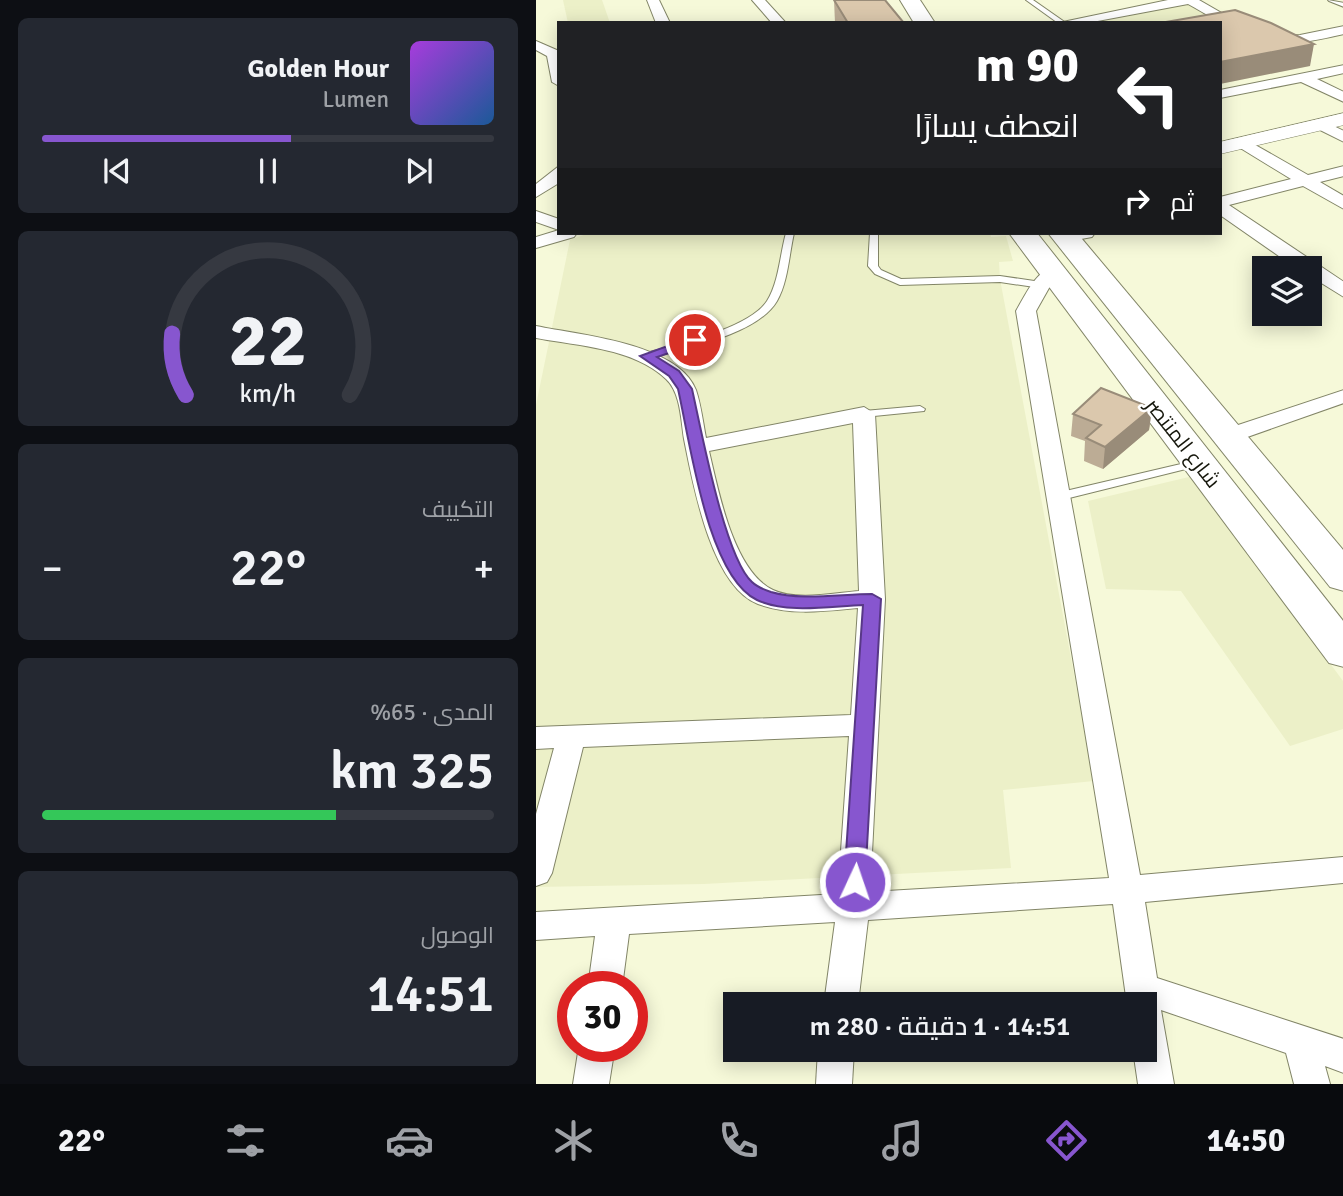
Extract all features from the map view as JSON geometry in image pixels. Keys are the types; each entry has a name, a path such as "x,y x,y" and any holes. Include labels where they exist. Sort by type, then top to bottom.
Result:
{"main road":[{"path":"910,0 924,21"},
{"name":"شارع المنتصر","path":"1024,235 1047,279 1199,463 1343,652"},
{"name":"شارع المنتصر","path":"1072,235 1228,436 1343,578"}],"street":[{"path":"653,0 662,21"},
{"path":"758,0 778,21"},
{"path":"1075,21 1190,0 1254,34 1273,40 1289,41 1343,30"},
{"path":"536,43 557,40"},
{"path":"536,43 554,54 557,71"},
{"path":"1222,94 1343,69"},
{"path":"1303,77 1343,98"},
{"path":"1222,148 1343,119"},
{"path":"1321,125 1343,137"},
{"path":"1243,143 1343,204"},
{"path":"1222,203 1343,171"},
{"path":"536,192 557,174"},
{"path":"1222,205 1292,256"},
{"path":"536,216 557,224"},
{"path":"536,243 562,235"},
{"path":"1322,277 1343,291"},
{"path":"1047,279 1026,311 1127,890 1142,992"},
{"path":"536,332 646,356 679,379 685,389 715,521 736,572 746,586 764,597 785,601 872,599"},
{"path":"1228,436 1343,396"},
{"path":"698,446 864,414 872,599 853,909 843,992"},
{"path":"536,738 864,725"},
{"path":"536,873 571,737"},
{"path":"536,926 853,909 1127,890 1343,870"},
{"path":"607,971 614,922"},
{"path":"1157,1006 1301,1042 1343,1056"},
{"path":"1301,1042 1312,1084"},
{"path":"591,1084 594,1062"},
{"path":"834,1084 835,1062"},
{"path":"1153,1062 1156,1084"}],"lane":[{"path":"1029,0 1061,21"},
{"path":"1331,0 1343,5"},
{"path":"646,356 743,324 764,312 772,302 789,235"},
{"path":"874,235 873,266 878,272 900,282 1047,279"},
{"path":"864,414 920,409"},
{"path":"1058,497 1199,463"}],"shaded area":[{"path":"563,0 602,0 609,21 568,21"},
{"path":"1188,3 1310,66 1222,84 1222,21 1087,21"},
{"path":"584,235 1006,236 1013,261 999,262 1000,279 1094,781 1003,790 1011,868 704,884 536,887 536,405 570,240"},
{"path":"1193,476 1343,681 1343,729 1290,746 1181,591 1106,589 1088,501"}],"building":[{"path":"834,0 885,0 902,21 847,21"},
{"path":"1235,10 1271,23 1314,44 1222,62 1222,21 1172,21"},
{"path":"1101,388 1152,408 1105,447 1086,438 1101,425 1073,414"}],"route":[{"path":"695,340 646,356 674,373 685,389 715,521 736,572 746,586 764,597 785,601 872,599 855,882"}]}
